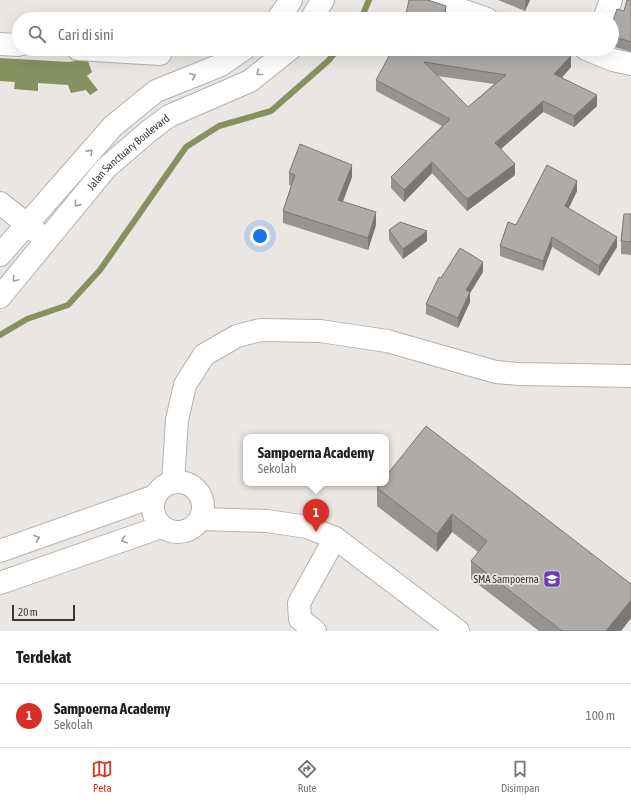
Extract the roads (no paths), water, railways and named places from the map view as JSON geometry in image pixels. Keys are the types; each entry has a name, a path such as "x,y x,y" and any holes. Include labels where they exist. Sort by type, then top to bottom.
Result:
{"street":[{"path":"283,12 291,0"},
{"path":"315,12 323,0"},
{"path":"433,0 467,12"},
{"path":"607,12 611,0"},
{"path":"0,44 12,45"},
{"path":"30,261 3,246 27,224 113,126 156,91 221,64 233,56"},
{"name":"Jalan Sanctuary Boulevard","path":"0,297 106,168 149,131 169,116 250,81 281,56"},
{"path":"604,56 613,60 631,64"},
{"path":"0,203 48,240"},
{"path":"173,482 177,420 185,385 204,355 237,336 260,330 320,331 386,341 496,372 519,374 631,376"},
{"path":"173,482 182,482 190,485 197,491 202,499 204,508 201,519 193,528 183,532 172,532 161,527 153,512 152,504 155,496 159,490 173,482"},
{"path":"0,551 155,496"},
{"path":"201,519 267,521 307,526 335,538 458,631"},
{"path":"0,583 161,527"},
{"path":"315,631 300,619 299,603 335,538"}],"waterway":[{"path":"364,12 369,0"},
{"path":"0,335 27,319 68,305 100,270 186,147 219,126 271,111 332,56"}],"place":[{"name":"Sampoerna Academy","path":"316,532"},
{"name":"SMA Sampoerna","path":"552,579"}]}
